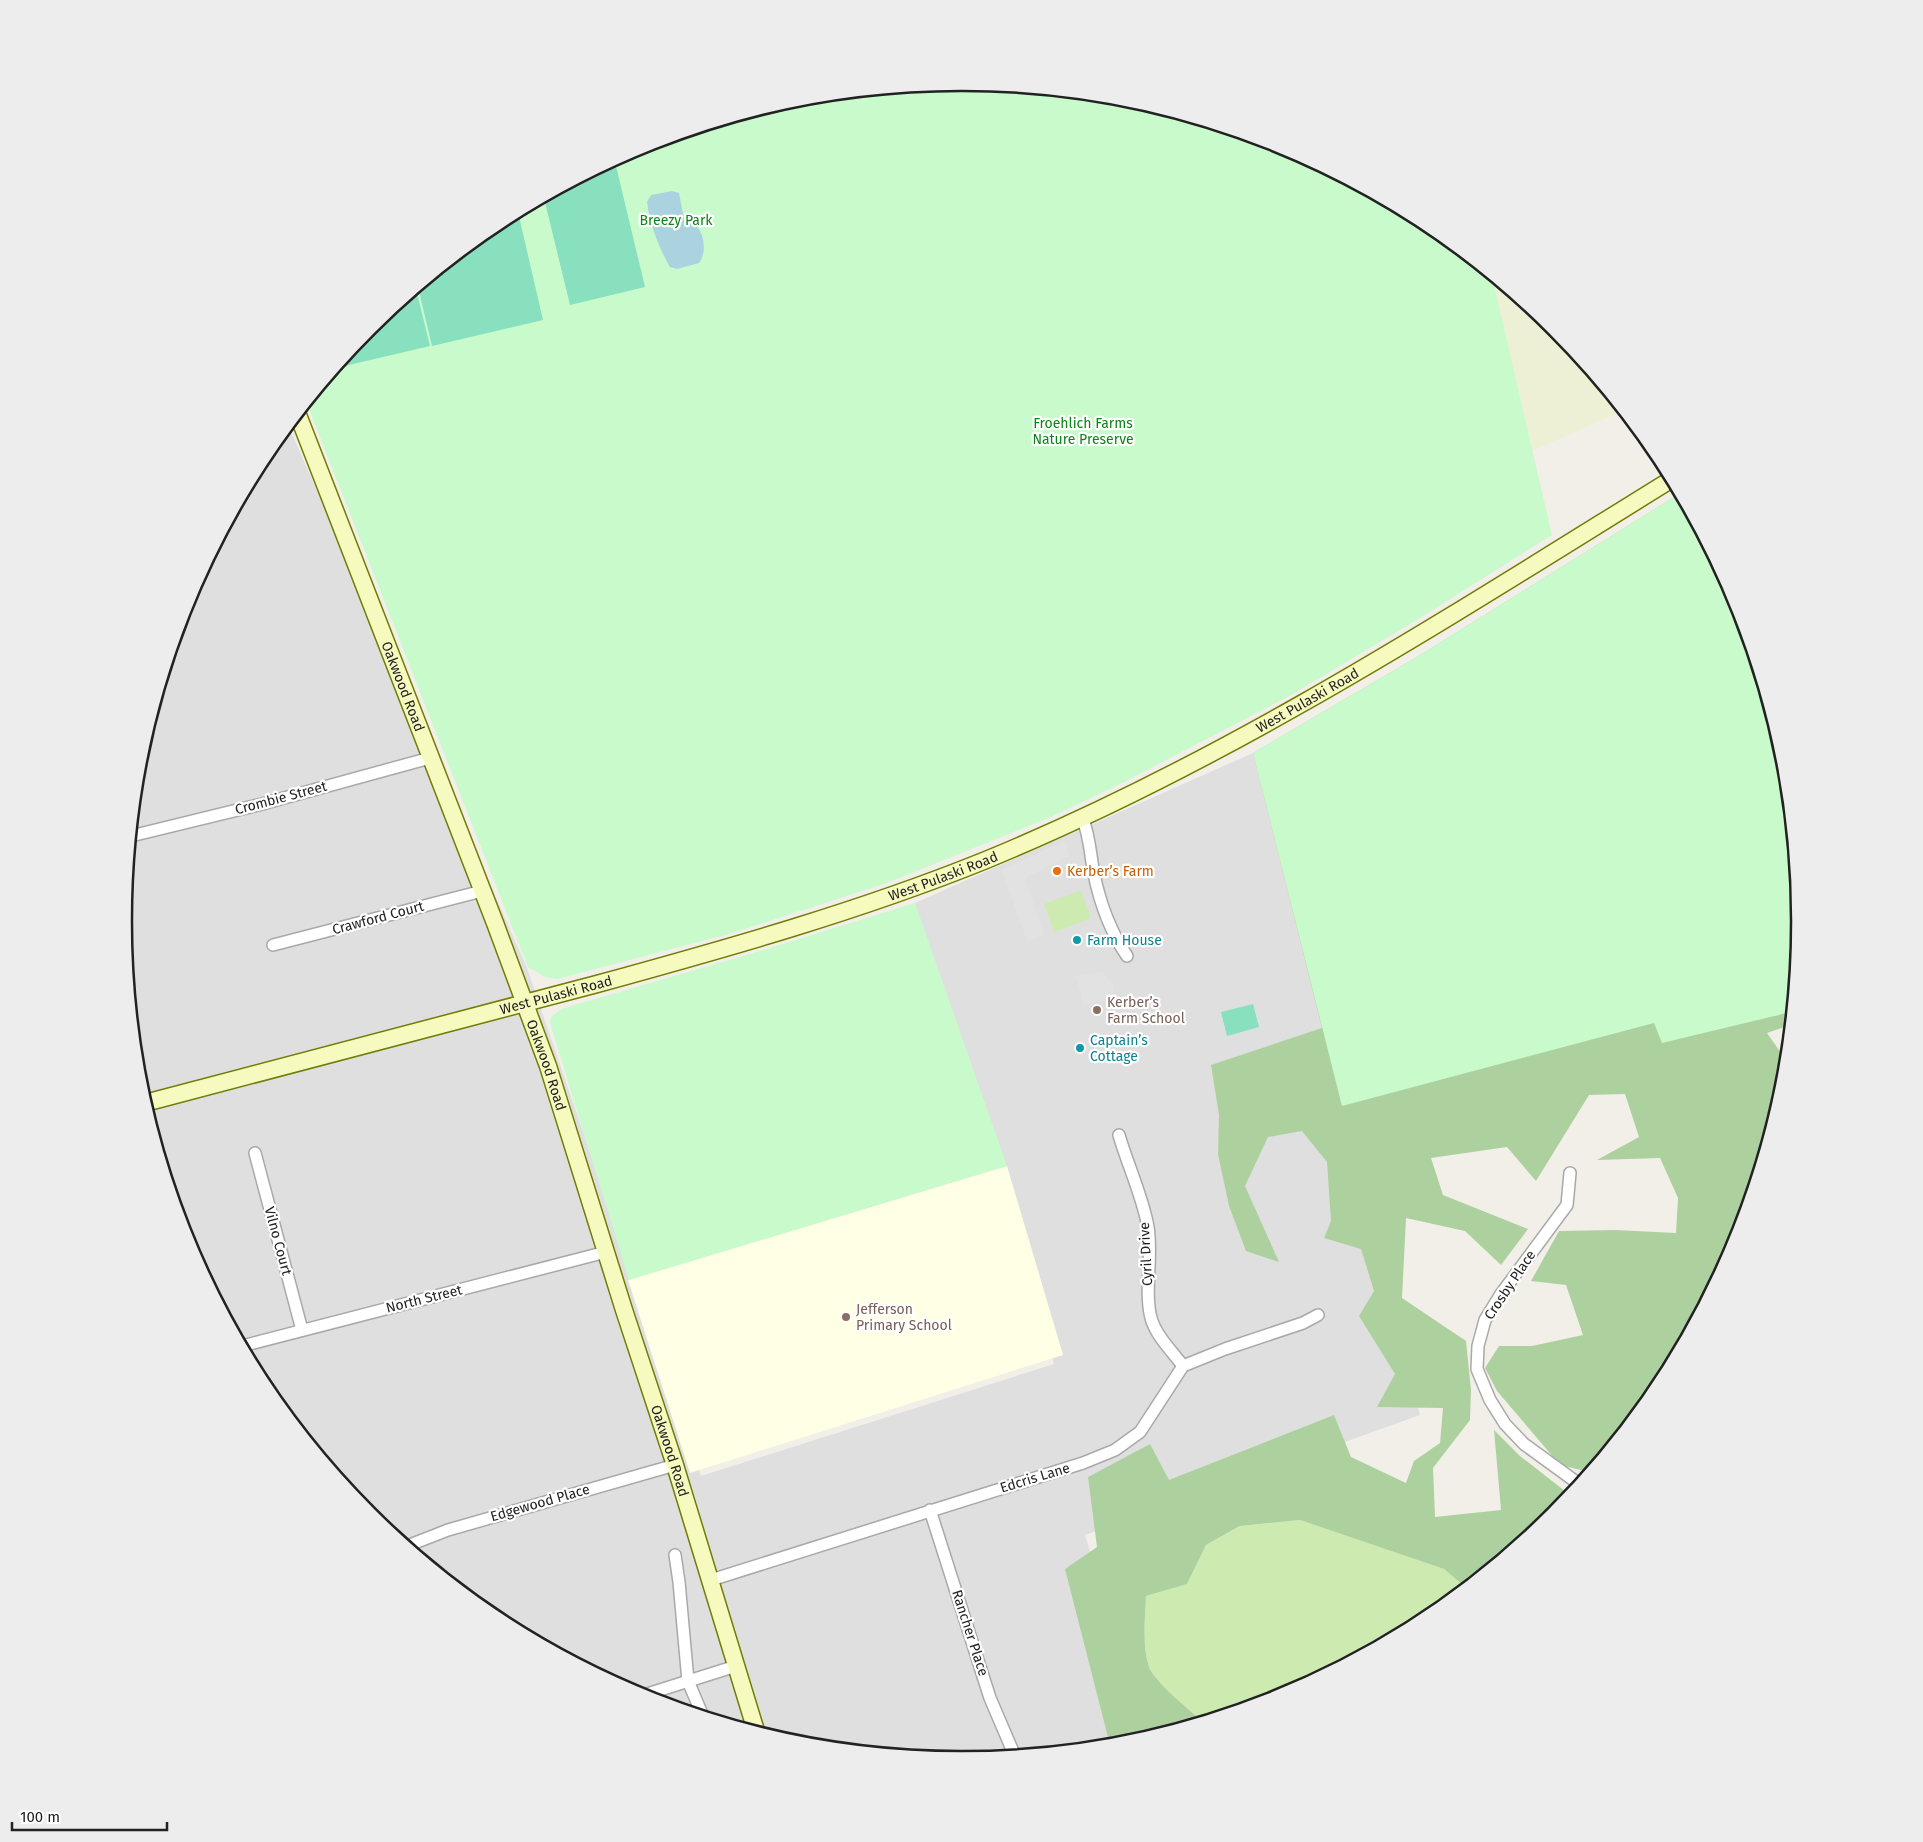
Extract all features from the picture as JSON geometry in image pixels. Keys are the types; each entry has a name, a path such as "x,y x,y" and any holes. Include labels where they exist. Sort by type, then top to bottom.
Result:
{"main road":[{"name":"Oakwood Road","path":"300,420 526,1003 551,1075 675,1465 754,1724"},
{"name":"West Pulaski Road","path":"152,1101 526,1003 783,932 937,879 1082,817 1160,780 1285,715 1353,676 1666,483"}],"street":[{"name":"Crombie Street","path":"137,835 262,804 430,758"},
{"path":"1082,817 1088,831 1094,874 1107,921 1113,936 1126,956"},
{"name":"Crawford Court","path":"273,945 482,891"},
{"name":"Cyril Drive","path":"1118,1135 1148,1226 1150,1274 1148,1295 1151,1319 1161,1338 1183,1366"},
{"name":"Vilno Court","path":"255,1153 302,1330"},
{"name":"Crosby Place","path":"1570,1173 1567,1205 1501,1294 1485,1320 1478,1346 1477,1369 1490,1400 1505,1424 1524,1444 1574,1480"},
{"name":"North Street","path":"248,1344 606,1252"},
{"path":"1183,1366 1303,1323 1318,1315"},
{"name":"Edcris Lane","path":"711,1580 1083,1463 1115,1450 1140,1432 1183,1366"},
{"name":"Edgewood Place","path":"413,1544 448,1530 675,1465"},
{"name":"Rancher Place","path":"930,1510 990,1698 1012,1749"},
{"path":"675,1555 688,1681 700,1708"},
{"path":"654,1692 736,1666"}],"shaded area":[{"path":"1494,285 1548,334 1618,413 1532,451"},
{"path":"292,434 527,968 701,1476 1054,1364 993,1169 915,903 1253,753 1420,1415 1085,1535 1142,1725 1135,1732 1070,1744 1016,1749 962,1751 907,1749 853,1744 800,1735 695,1707 644,1688 547,1640 501,1611 456,1579 414,1545 375,1508 338,1468 303,1426 272,1382 243,1336 217,1288 195,1239 176,1188 160,1136 148,1083 139,1029 132,921 139,813 148,759 160,706 176,654 195,603 217,554 243,506"},
{"path":"1065,841 1069,856 1025,878 1044,935 1027,941 1002,870"},
{"path":"1103,972 1113,985 1115,1000 1082,1004 1081,992 1075,976"},
{"name":"Jefferson Primary School","path":"1007,1166 1063,1355 690,1473 628,1280"}],"green space":[{"name":"Froehlich Farms Nature Preserve","path":"962,91 1016,93 1070,98 1123,107 1228,135 1279,154 1376,202 1422,231 1494,285 1552,535 1420,618 1291,695 1124,782 1051,817 884,884 729,934 557,979 545,977 528,967 309,409 375,334 414,297 456,263 501,231 547,202 644,154 695,135 747,120 800,107 853,98 907,93"},
{"path":"616,167 645,287 570,305 545,203"},
{"path":"520,219 543,320 432,346 419,293 456,263"},
{"path":"417,294 430,346 346,366 375,334"},
{"path":"1674,497 1706,554 1728,603 1747,654 1763,706 1775,759 1784,813 1791,921 1789,975 1784,1027 1767,1033 1780,1052 1763,1136 1747,1188 1728,1239 1706,1288 1680,1336 1651,1382 1620,1426 1583,1470 1560,1465 1497,1391 1485,1368 1499,1346 1532,1346 1583,1335 1566,1285 1531,1281 1559,1231 1615,1230 1676,1233 1678,1198 1660,1158 1597,1160 1639,1137 1625,1094 1589,1095 1536,1181 1507,1147 1431,1158 1443,1195 1528,1229 1501,1265 1465,1231 1406,1218 1402,1298 1466,1341 1471,1390 1470,1420 1433,1468 1435,1517 1501,1510 1494,1430 1520,1456 1564,1490 1509,1545 1461,1583 1444,1569 1300,1520 1240,1526 1206,1545 1187,1584 1146,1596 1145,1641 1149,1667 1158,1680 1196,1716 1108,1738 1065,1569 1097,1547 1088,1477 1150,1444 1169,1480 1334,1415 1351,1457 1406,1483 1414,1461 1440,1443 1443,1408 1377,1407 1395,1374 1359,1316 1374,1291 1361,1249 1324,1238 1331,1221 1327,1162 1302,1131 1268,1137 1245,1186 1279,1262 1246,1251 1229,1206 1218,1154 1219,1115 1211,1065 1322,1028 1253,753 1417,657"},
{"path":"1674,497 1706,554 1728,603 1747,654 1763,706 1775,759 1784,813 1789,867 1791,921 1785,1013 1662,1043 1654,1023 1342,1106 1253,753 1417,657"},
{"path":"1081,890 1091,918 1054,932 1044,904"},
{"path":"915,903 1007,1166 629,1280 550,1023 551,1017 561,1009 760,951"},
{"path":"1253,1004 1259,1027 1227,1036 1221,1012"},
{"path":"1300,1520 1444,1569 1461,1583 1376,1640 1328,1665 1279,1688 1228,1707 1196,1716 1157,1680 1149,1667 1145,1641 1146,1596 1187,1584 1206,1545 1241,1526"}],"water":[{"path":"672,191 679,193 684,219 698,228 704,245 703,255 699,263 677,269 670,267 662,252 653,228 647,202 651,195"}],"place":[{"name":"Kerber’s Farm","path":"1057,871"},
{"name":"Farm House","path":"1077,940"},
{"name":"Kerber’s Farm School","path":"1097,1010"},
{"name":"Captain’s Cottage","path":"1080,1048"},
{"name":"Jefferson Primary School","path":"846,1317"}],"park label":[{"name":"Breezy Park","path":"676,220"}]}
